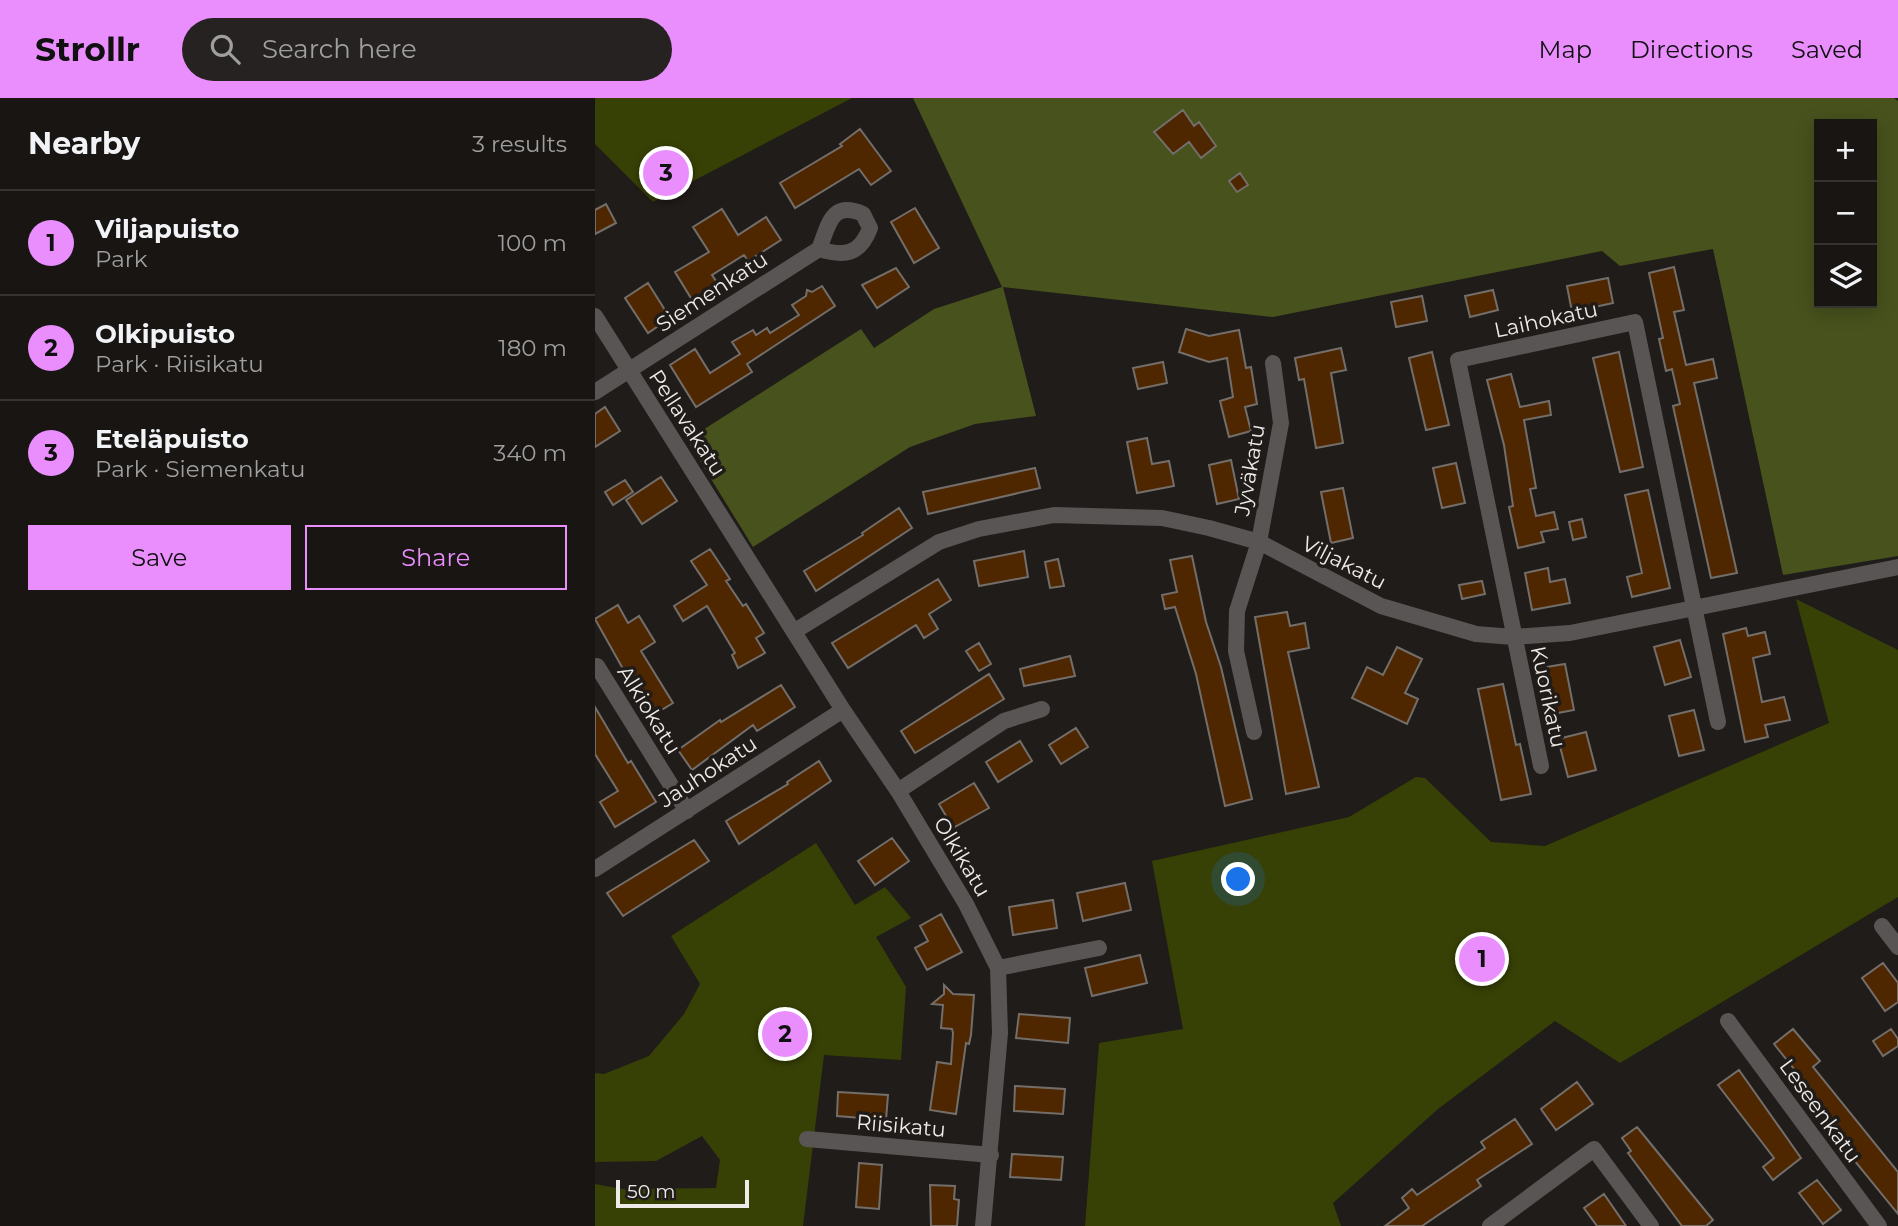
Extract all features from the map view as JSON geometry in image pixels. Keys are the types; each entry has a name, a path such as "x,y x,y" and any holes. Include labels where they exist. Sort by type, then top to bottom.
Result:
{"street":[{"name":"Siemenkatu","path":"595,392 819,249"},
{"name":"Pellavakatu","path":"595,316 745,552"},
{"name":"Laihokatu","path":"1513,637 1458,360 1635,322 1693,606"},
{"name":"Jyväkatu","path":"1254,732 1236,651 1236,625 1237,611 1259,542 1281,423 1273,363"},
{"name":"Viljakatu","path":"795,631 939,542 1019,520 1081,513 1162,518 1259,542 1381,606 1476,634 1513,637 1570,633 1693,606 1898,567"},
{"name":"Olkikatu","path":"745,552 843,710 898,791 966,904 998,968 1000,1033 992,1155 983,1226"},
{"path":"1693,606 1718,722"},
{"name":"Kuorikatu","path":"1513,637 1541,766"},
{"name":"Alkiokatu","path":"597,666 687,811"},
{"path":"898,791 1004,721 1042,709"},
{"name":"Jauhokatu","path":"595,869 843,710"},
{"path":"1882,926 1898,947"},
{"path":"998,968 1098,948"},
{"name":"Leseenkatu","path":"1728,1021 1878,1226"},
{"name":"Riisikatu","path":"807,1139 992,1155"},
{"path":"1490,1226 1594,1149 1651,1226"}],"green space":[{"path":"595,98 852,98 653,202 595,144"},
{"path":"913,98 1894,98 1898,101 1898,556 1783,575 1713,249 1620,266 1602,251 1273,317 1003,287 1036,416 975,424 910,447 753,547 687,440 861,329 874,348 934,309 1002,287"},
{"path":"1796,599 1898,650 1898,897 1620,1063 1555,1021 1438,1109 1333,1203 1341,1226 1085,1226 1099,1043 1183,1029 1152,861 1349,817 1416,777 1425,778 1491,842 1545,846 1829,723"},
{"path":"816,843 855,905 885,887 911,918 876,937 906,987 901,1060 824,1055 803,1226 595,1226 595,1184 622,1189 716,1188 720,1160 702,1136 656,1161 595,1162 595,1073 604,1074 649,1056 684,1014 700,984 671,936"}],"building":[{"path":"1183,110 1194,126 1199,122 1216,146 1201,158 1189,142 1173,154 1154,132"},
{"path":"860,129 891,171 871,185 859,169 795,208 780,183 842,146 840,144"},
{"path":"1240,173 1248,185 1237,192 1229,181"},
{"path":"606,204 616,223 595,234 595,210"},
{"path":"915,208 939,248 914,263 891,222"},
{"path":"722,209 738,235 766,217 781,240 748,261 744,255 712,275 720,287 694,303 675,272 709,252 693,227"},
{"path":"1674,267 1684,310 1674,312 1686,365 1713,359 1717,378 1694,383 1737,573 1711,578 1673,406 1680,404 1672,369 1666,371 1659,339 1663,338 1649,273"},
{"path":"896,268 909,287 877,308 862,285"},
{"path":"1608,278 1613,303 1572,312 1567,286"},
{"path":"648,283 670,318 648,333 625,298"},
{"path":"822,286 835,306 747,364 752,372 696,407 670,365 695,349 710,373 740,354 732,342 753,330 756,335 767,328 770,333 799,315 792,305 806,296 807,290 812,292"},
{"path":"1493,290 1498,310 1470,317 1465,296"},
{"path":"1422,296 1427,321 1396,327 1391,302"},
{"path":"1186,329 1209,336 1239,330 1246,368 1251,367 1257,404 1245,407 1251,431 1229,437 1220,401 1233,397 1227,358 1209,362 1179,352"},
{"path":"1341,348 1346,370 1331,373 1343,443 1316,448 1304,379 1299,380 1295,358"},
{"path":"1432,352 1449,425 1426,430 1409,358"},
{"path":"1619,352 1643,467 1620,472 1593,358"},
{"path":"1163,362 1167,383 1138,389 1133,368"},
{"path":"1511,374 1520,407 1549,401 1551,415 1524,420 1536,488 1530,489 1536,516 1554,512 1558,529 1541,532 1544,542 1518,548 1509,507 1513,506 1504,445 1487,380"},
{"path":"605,407 620,431 595,447 595,414"},
{"path":"1147,438 1152,464 1169,461 1174,486 1137,493 1127,442"},
{"path":"1231,460 1239,499 1217,504 1209,465"},
{"path":"1456,463 1465,503 1442,508 1433,468"},
{"path":"1035,468 1040,488 928,514 923,492"},
{"path":"661,477 677,501 642,524 626,500"},
{"path":"625,480 633,492 613,505 605,492"},
{"path":"1343,488 1353,538 1331,543 1321,492"},
{"path":"1648,490 1670,588 1632,597 1627,577 1642,573 1625,495"},
{"path":"899,508 912,528 816,591 804,571 863,535 862,533"},
{"path":"1582,519 1586,537 1573,540 1569,522"},
{"path":"710,549 730,579 726,581 743,606 746,604 764,633 756,638 765,653 738,668 732,655 735,653 707,606 683,621 674,606 707,585 691,561"},
{"path":"1024,551 1028,577 979,586 974,561"},
{"path":"1192,556 1206,622 1221,667 1252,799 1225,806 1196,674 1175,607 1165,609 1162,595 1177,592 1170,560"},
{"path":"1058,559 1064,586 1050,588 1045,562"},
{"path":"1548,568 1550,582 1565,579 1570,603 1532,610 1525,573"},
{"path":"938,579 951,600 929,614 938,629 924,638 916,625 848,668 832,643"},
{"path":"1482,581 1485,594 1462,599 1459,585"},
{"path":"618,605 628,623 639,616 655,642 641,651 673,703 650,717 595,619"},
{"path":"1287,612 1290,626 1305,623 1309,648 1288,652 1319,787 1286,794 1255,617"},
{"path":"1746,628 1748,636 1765,632 1770,654 1753,658 1762,702 1784,697 1790,720 1765,725 1768,737 1745,742 1723,634"},
{"path":"1680,640 1691,677 1665,685 1654,647"},
{"path":"979,643 991,664 979,671 966,651"},
{"path":"1397,647 1422,659 1405,693 1418,699 1407,724 1352,698 1367,667 1383,675"},
{"path":"1070,656 1075,676 1024,686 1020,669"},
{"path":"1565,664 1574,710 1547,715 1540,668"},
{"path":"989,674 1004,699 915,753 901,731"},
{"path":"1503,684 1516,745 1520,744 1531,794 1501,800 1478,689"},
{"path":"781,685 795,707 757,731 753,725 692,770 678,750 720,720 721,722"},
{"path":"595,707 628,763 631,761 656,802 615,827 600,802 618,791 595,754"},
{"path":"1694,710 1704,750 1679,756 1669,716"},
{"path":"1076,728 1088,747 1061,764 1049,745"},
{"path":"1586,732 1596,770 1568,777 1558,739"},
{"path":"1020,741 1032,761 998,782 986,762"},
{"path":"819,761 831,781 739,844 726,821 788,784 787,782"},
{"path":"974,783 989,808 953,828 939,804"},
{"path":"892,838 909,861 875,885 858,861"},
{"path":"694,840 709,861 623,916 607,893"},
{"path":"1125,883 1131,910 1083,921 1077,893"},
{"path":"1053,900 1057,928 1013,935 1009,907"},
{"path":"941,914 962,952 927,970 915,948 928,941 920,926"},
{"path":"1140,955 1147,983 1092,996 1085,968"},
{"path":"1883,963 1898,983 1898,1002 1885,1011 1862,978"},
{"path":"944,985 953,994 974,995 971,1035 969,1044 966,1043 956,1114 930,1110 937,1062 951,1064 952,1029 941,1028 943,1005 932,1004 944,994"},
{"path":"1019,1014 1070,1018 1068,1043 1016,1038"},
{"path":"1793,1029 1820,1061 1813,1067 1898,1172 1898,1214 1845,1149 1848,1146 1809,1099 1814,1094 1774,1044"},
{"path":"1891,1029 1898,1039 1898,1046 1883,1056 1873,1041"},
{"path":"1739,1070 1801,1158 1773,1180 1763,1167 1774,1158 1718,1085"},
{"path":"1577,1082 1593,1104 1556,1130 1541,1109"},
{"path":"1015,1086 1065,1089 1063,1114 1014,1111"},
{"path":"838,1092 888,1095 886,1120 837,1116"},
{"path":"1515,1119 1532,1144 1477,1180 1481,1186 1422,1226 1385,1226 1409,1208 1402,1198 1412,1189 1417,1195 1485,1148 1481,1142"},
{"path":"1637,1127 1713,1220 1706,1226 1682,1226 1628,1153 1631,1151 1622,1138"},
{"path":"1012,1154 1063,1157 1061,1180 1010,1177"},
{"path":"859,1163 882,1165 879,1209 856,1207"},
{"path":"1817,1180 1841,1210 1823,1224 1799,1193"},
{"path":"930,1185 955,1186 954,1199 959,1200 957,1226 931,1226"},
{"path":"1604,1194 1626,1226 1597,1226 1584,1208"}],"place":[{"name":"Eteläpuisto","path":"666,173"},
{"name":"Viljapuisto","path":"1482,959"},
{"name":"Olkipuisto","path":"785,1034"}]}
